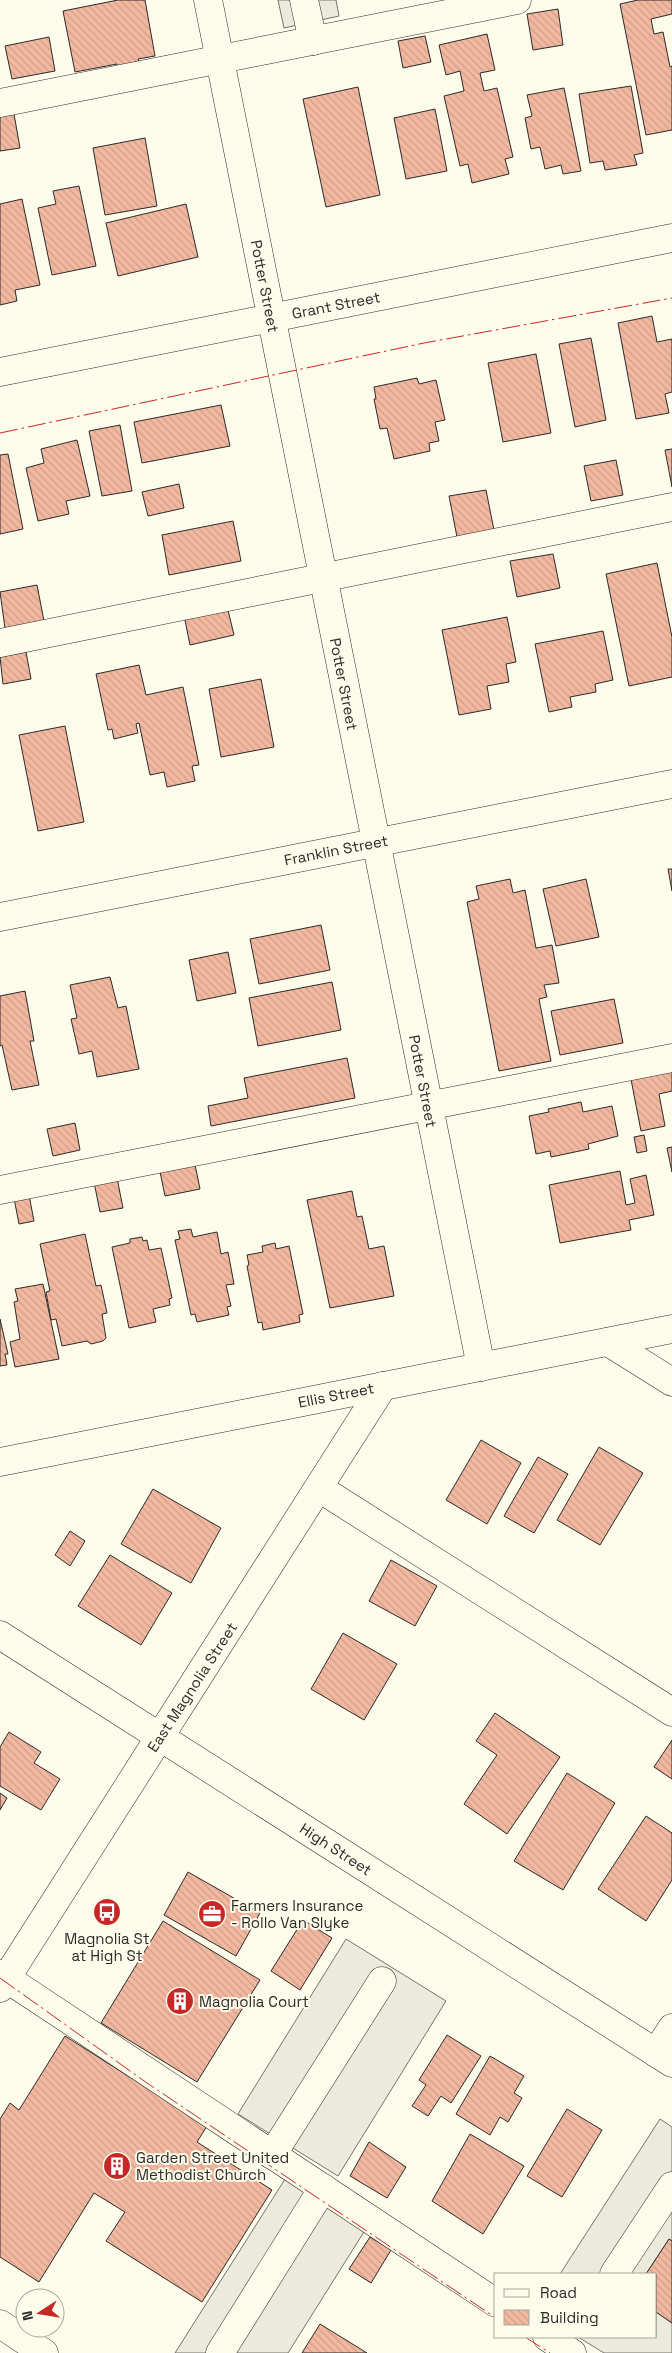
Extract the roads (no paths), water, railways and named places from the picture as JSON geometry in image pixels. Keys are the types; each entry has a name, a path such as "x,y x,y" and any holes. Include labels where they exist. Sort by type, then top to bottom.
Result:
{"street":[{"name":"Potter Street","path":"208,0 480,1367"},
{"path":"304,0 313,41"},
{"path":"0,103 517,0"},
{"name":"Grant Street","path":"0,372 672,238"},
{"path":"0,643 672,507"},
{"name":"Franklin Street","path":"0,917 672,784"},
{"path":"0,1190 672,1058"},
{"name":"Ellis Street","path":"0,1462 672,1329"},
{"path":"608,1342 672,1382"},
{"name":"East Magnolia Street","path":"2,1980 160,1737 383,1386"},
{"path":"319,1488 672,1712"},
{"name":"High Street","path":"0,1635 664,2058"},
{"path":"2,1980 323,2188 494,2302"},
{"path":"272,2155 382,1981"},
{"path":"664,2058 672,2028"},
{"path":"615,2273 672,2186"},
{"path":"220,2353 323,2188"},
{"path":"0,2324 44,2353"}],"place":[{"name":"Magnolia St at High St","path":"107,1912"},
{"name":"Farmers Insurance - Rollo Van Slyke","path":"212,1914"},
{"name":"Magnolia Court","path":"180,2001"},
{"name":"Garden Street United Methodist Church","path":"117,2166"}]}
